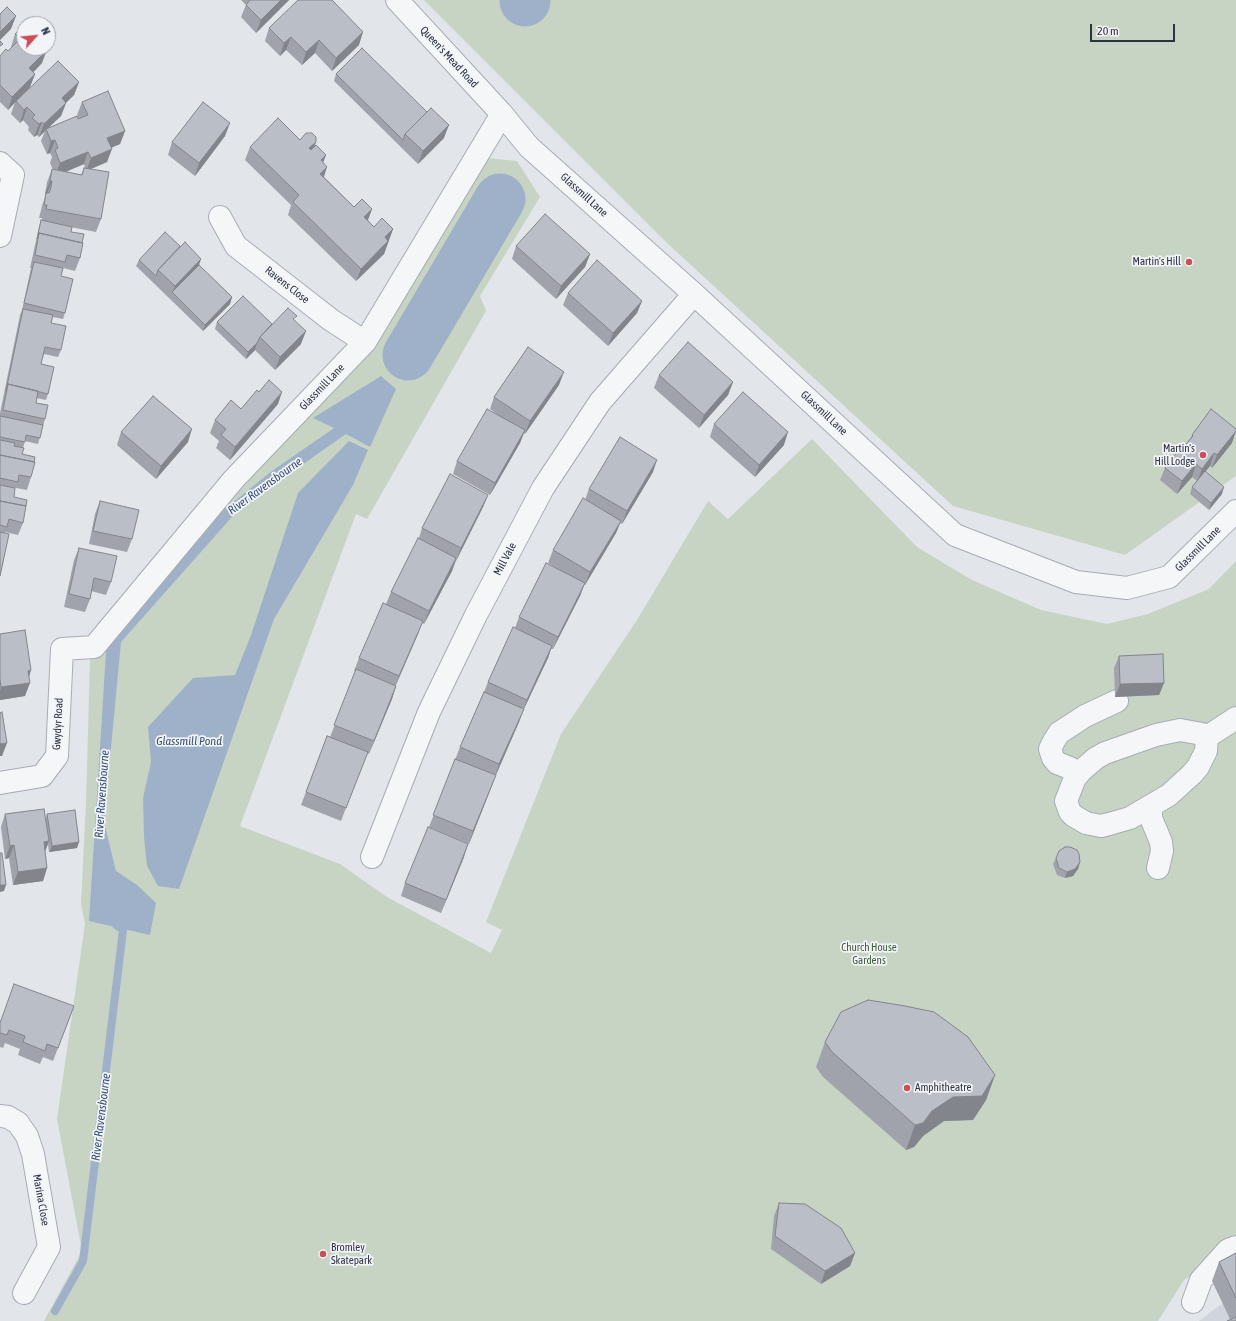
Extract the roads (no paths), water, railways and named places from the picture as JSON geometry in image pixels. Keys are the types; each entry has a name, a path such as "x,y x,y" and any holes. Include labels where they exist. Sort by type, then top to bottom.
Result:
{"street":[{"name":"Queen's Mead Road","path":"396,0 502,114"},
{"name":"Glassmill Lane","path":"62,649 94,647 234,478 365,342 502,114 529,146 694,294 956,535 1076,582 1127,588 1169,577 1236,512"},
{"path":"0,163 13,175 0,236"},
{"name":"Ravens Close","path":"220,217 236,246 331,320 365,342"},
{"name":"Mill Vale","path":"372,857 429,712 476,615 543,488 600,402 694,294"},
{"name":"Gwydyr Road","path":"0,783 42,776 57,756 62,649"},
{"path":"1078,774 1070,768 1057,763 1053,758 1050,749 1054,740 1059,734 1085,716 1117,701"},
{"path":"1207,737 1236,718"},
{"path":"1180,730 1202,734 1207,737 1206,751 1198,767 1177,789 1154,805 1130,818 1101,826 1086,823 1074,816 1067,807 1066,801 1075,778 1096,758 1105,753 1156,735 1180,730"},
{"path":"1154,805 1150,814 1162,851 1158,868"},
{"name":"Marina Close","path":"0,1116 8,1117 18,1123 27,1136 33,1154 49,1246 24,1293"},
{"path":"1193,1302 1201,1280 1228,1250 1236,1247"}],"water":[{"path":"381,376 396,389 370,447 346,434 239,509 121,642 104,822 116,871 137,885 156,903 150,935 89,921 107,636 216,516 272,471 334,428 313,418"},
{"name":"Glassmill Pond","path":"349,441 368,450 353,485 274,619 179,889 158,886 147,866 144,837 143,798 151,762 148,727 193,678 235,675 251,635 298,493"}],"waterway":[{"name":"River Ravensbourne","path":"408,355 500,199"},
{"name":"River Ravensbourne","path":"55,1311 83,1261 123,930 115,924"}],"place":[{"name":"Martin's Hill","path":"1189,262"},
{"name":"Martin's Hill Lodge","path":"1203,455"},
{"name":"Amphitheatre","path":"907,1088"},
{"name":"Bromley Skatepark","path":"323,1254"}],"park label":[{"name":"Church House Gardens","path":"869,954"}]}
